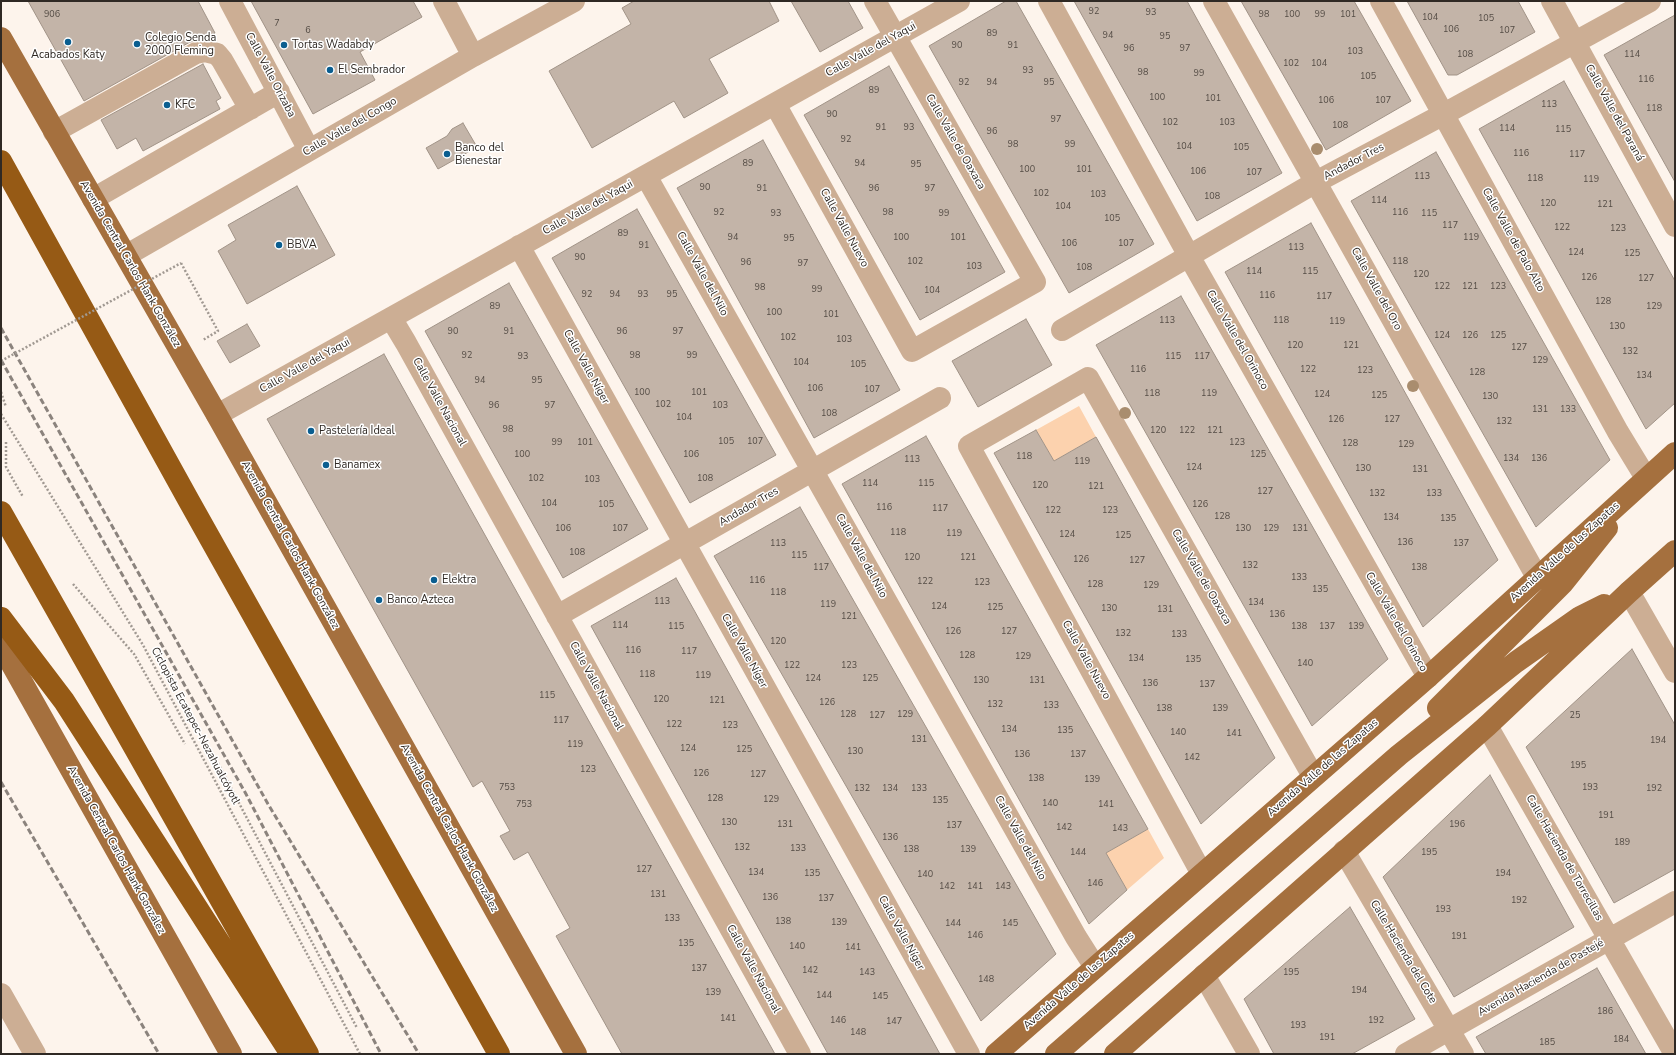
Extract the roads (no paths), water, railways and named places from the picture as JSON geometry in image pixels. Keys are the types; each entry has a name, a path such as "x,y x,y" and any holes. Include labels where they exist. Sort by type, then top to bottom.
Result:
{"highway":[{"path":"1,161 189,501 499,1054"},
{"path":"1,512 308,1054"},
{"path":"1,618 64,701 291,1054"}],"main road":[{"name":"Avenida Central Carlos Hank González","path":"1,38 217,415 576,1054"},
{"name":"Avenida Valle de las Zapatas","path":"996,1054 1428,677 1675,453"},
{"name":"Avenida Valle de las Zapatas","path":"1399,755 1438,709 1563,583 1646,478"},
{"name":"Avenida Valle de las Zapatas","path":"1115,1054 1487,726 1675,551"},
{"name":"Avenida Valle de las Zapatas","path":"1056,1054 1399,755 1516,662 1580,617 1630,592"},
{"name":"Avenida Central Carlos Hank González","path":"1,645 231,1054"}],"street":[{"name":"Calle Valle Orizaba","path":"230,1 280,92 309,150"},
{"path":"444,1 473,56"},
{"name":"Calle Valle del Congo","path":"126,255 473,56 574,1"},
{"name":"Calle Valle de Oaxaca","path":"875,1 1035,282 912,351"},
{"name":"Calle Valle del Yaqui","path":"217,415 959,1"},
{"name":"Calle Valle del Orinoco","path":"1048,1 1189,256 1428,677"},
{"name":"Calle Valle del Oro","path":"1214,1 1537,577"},
{"name":"Calle Valle de Palo Alto","path":"1381,1 1618,432 1646,478"},
{"name":"Calle Valle del Paraná","path":"1552,1 1675,226"},
{"name":"Andador Tres","path":"1062,330 1316,182 1444,114 1650,1"},
{"path":"54,132 196,53 205,51 217,54 222,60 250,109"},
{"path":"93,199 280,92"},
{"name":"Calle Valle Nuevo","path":"775,104 912,351"},
{"name":"Calle Valle del Nilo","path":"646,176 1076,937 1095,967"},
{"name":"Calle Valle Níger","path":"519,246 969,1054"},
{"name":"Calle Valle Nacional","path":"391,318 800,1054"},
{"name":"Calle Valle de Oaxaca","path":"969,446 1088,378 1314,776"},
{"name":"Andador Tres","path":"557,616 940,398"},
{"name":"Calle Valle Nuevo","path":"969,446 1202,874"},
{"path":"1630,592 1675,672"},
{"name":"Calle Hacienda de Torrecillas","path":"1487,726 1610,938 1675,1054"},
{"name":"Calle Hacienda del Cote","path":"1344,851 1462,1054"},
{"name":"Avenida Hacienda de Pastejé","path":"1406,1054 1675,902"},
{"path":"1204,975 1249,1054"},
{"path":"1,994 35,1054"}],"railway":[{"path":"1,328 268,804 419,1054"},
{"path":"1,360 246,794 381,1054"},
{"path":"1,782 159,1054"}],"place":[{"name":"Acabados Katy","path":"68,42"},
{"name":"Colegio Senda 2000 Fleming","path":"137,44"},
{"name":"Tortas Wadabdy","path":"284,45"},
{"name":"El Sembrador","path":"330,70"},
{"name":"KFC","path":"167,105"},
{"name":"Banco del Bienestar","path":"447,154"},
{"name":"BBVA","path":"279,245"},
{"name":"Pastelería Ideal","path":"311,431"},
{"name":"Banamex","path":"326,465"},
{"name":"Elektra","path":"434,580"},
{"name":"Banco Azteca","path":"379,600"}]}
